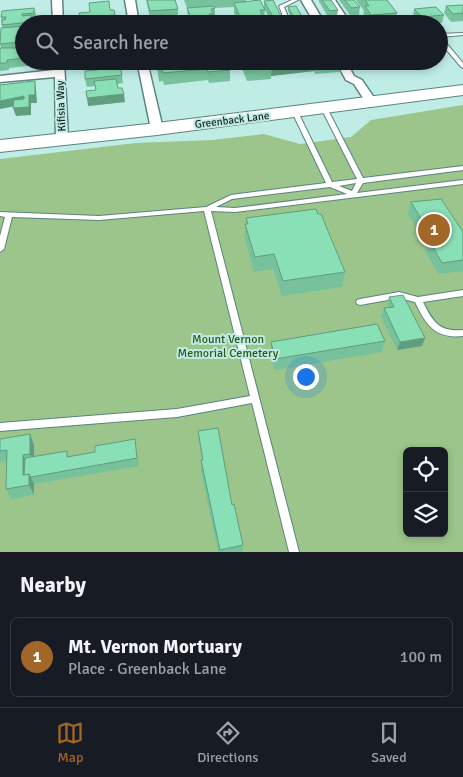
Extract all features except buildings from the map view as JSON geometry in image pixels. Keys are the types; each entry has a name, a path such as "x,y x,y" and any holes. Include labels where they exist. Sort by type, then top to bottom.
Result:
{"main road":[{"name":"Greenback Lane","path":"0,146 157,129 463,90"}],"street":[{"path":"56,0 57,15"},
{"path":"130,0 132,15"},
{"path":"306,0 315,15"},
{"path":"330,0 340,15"},
{"name":"Kifisia Way","path":"0,79 45,70"},
{"name":"Kifisia Way","path":"60,70 62,139"},
{"path":"144,70 157,129"},
{"path":"346,70 350,78 358,82 371,102"}],"lane":[{"path":"284,15 280,6 296,0"},
{"path":"448,36 463,34"},
{"path":"448,48 463,66"},
{"path":"324,108 362,180"},
{"path":"295,112 330,184 353,194"},
{"path":"207,208 231,197 463,168"},
{"path":"353,194 362,180"},
{"path":"0,214 99,218 207,208 235,210 463,182"},
{"path":"207,208 294,552"},
{"path":"0,249 10,215"},
{"path":"360,302 399,295 418,300 463,293"},
{"path":"418,300 429,323 444,333 463,333"},
{"path":"0,426 177,413 256,399"}],"green space":[{"name":"Mount Vernon Memorial Cemetery","path":"463,105 463,552 0,552 0,159 136,143 212,140 264,134 300,144 351,137 371,120"}],"place":[{"name":"Mt. Vernon Mortuary","path":"434,230"}]}
